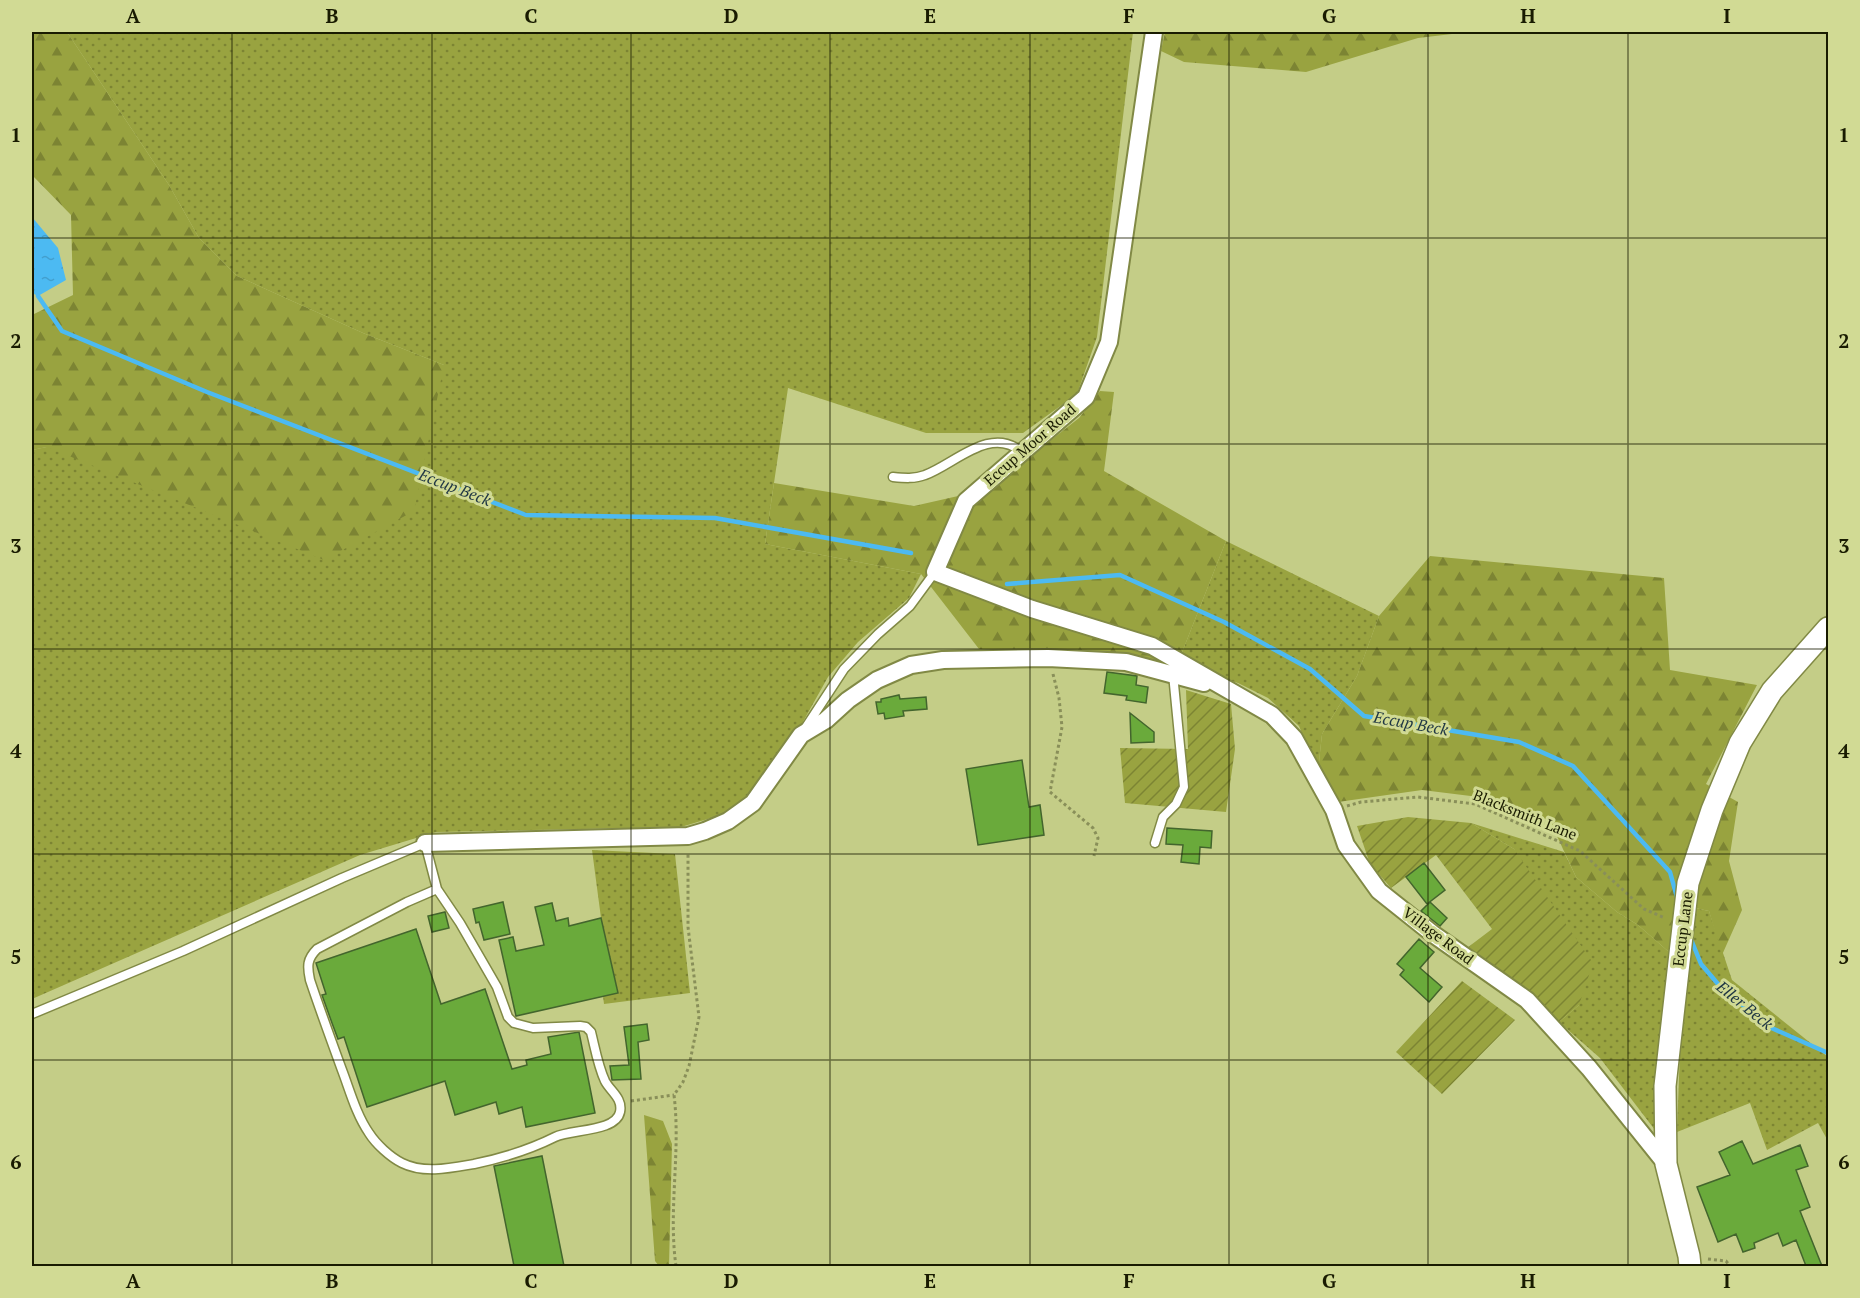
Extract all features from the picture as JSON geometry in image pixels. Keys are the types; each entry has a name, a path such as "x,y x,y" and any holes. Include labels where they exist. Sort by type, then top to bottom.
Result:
{"street":[{"name":"Eccup Moor Road","path":"935,572 966,501 1086,397 1109,342 1154,32"},
{"path":"935,572 1032,609 1152,646 1235,692"},
{"name":"Eccup Lane","path":"1690,1261 1666,1164 1665,1086 1684,917 1692,872 1712,810 1740,743 1772,691 1828,628"},
{"path":"425,843 688,836 705,831 728,821 753,803 801,735 826,720 848,700 877,680 911,665 943,660 1048,658 1126,662 1235,692"},
{"name":"Village Road","path":"1235,692 1272,715 1294,738 1334,810 1346,845 1379,891 1433,934 1527,1000 1589,1068 1666,1164"}],"lane":[{"path":"893,477 925,475 967,452 998,442 1011,444 1022,452"},
{"name":"Eccup Moor Road","path":"801,735 844,669 878,634 910,606 935,572"},
{"path":"1155,843 1163,817 1176,804 1184,787 1173,674"},
{"path":"32,1014 183,951 342,878 425,843 437,890 460,923 497,987 508,1017 514,1023 533,1028 580,1026 586,1027 591,1032 604,1080 620,1103 621,1110 618,1117 610,1124 557,1136 548,1142 517,1153 453,1168 416,1167 402,1163 391,1156 369,1134 361,1119 313,990 307,968 309,957 317,949 407,902 437,890"}],"path":[{"path":"1048,658 1059,698 1062,727 1050,792 1093,828 1098,838 1094,855"},
{"name":"Blacksmith Lane","path":"1334,810 1361,802 1418,797 1475,804 1580,851 1644,909 1684,917"},
{"path":"676,1266 672,1240 677,1123 674,1095 683,1082 689,1066 699,1017 688,927 688,836"},
{"path":"620,1103 674,1095"},
{"path":"1690,1261 1726,1261 1730,1266"}],"green space":[{"path":"32,32 67,32 169,185 199,238 237,276 363,333 444,365 414,511 324,560 47,447 32,450 32,313 73,295 71,215 32,175"},
{"path":"67,32 1133,32 1097,337 1077,394 1023,433 926,433 788,388 765,544 921,574 909,598 858,642 828,677 795,736 749,798 721,815 681,827 436,832 360,855 32,999 32,450 444,365 363,333 237,276 199,238 169,185"},
{"path":"1165,32 1469,32 1418,38 1306,72 1184,62 1161,51"},
{"path":"1100,391 1114,392 1104,471 1226,541 1177,665 1059,649 979,649 921,574 765,544 774,483 914,506 989,489 1079,418"},
{"path":"1226,541 1379,616 1357,676 1322,734 1318,771 1299,726 1268,698 1238,683 1177,665"},
{"path":"1430,556 1664,578 1670,670 1757,685 1706,784 1738,802 1729,861 1742,910 1722,955 1709,911 1695,908 1678,909 1669,952 1576,877 1550,821 1495,799 1422,790 1338,802 1318,771 1322,734 1357,676 1379,616"},
{"path":"1186,690 1231,704 1235,749 1226,812 1125,803 1120,748 1188,749"},
{"path":"1408,817 1471,823 1514,849 1593,963 1579,1005 1559,1022 1516,981 1467,948 1492,929 1436,855 1391,888 1370,864 1357,826"},
{"path":"1471,823 1564,852 1576,877 1669,952 1654,1084 1658,1134 1600,1058 1559,1022 1579,1005 1514,849"},
{"path":"592,850 675,854 690,993 604,1004 603,996 618,992 601,918"},
{"path":"1695,908 1709,911 1732,980 1828,1057 1828,1141 1818,1123 1767,1150 1750,1103 1677,1132 1680,1050"},
{"path":"1462,981 1515,1020 1442,1094 1396,1052"},
{"path":"644,1115 663,1121 672,1144 669,1266 659,1266 655,1261"}],"water":[{"path":"32,217 58,248 66,280 38,296 32,293"}],"building":[{"path":"1107,672 1137,676 1136,685 1148,687 1146,703 1126,700 1127,696 1104,693"},
{"path":"899,695 900,699 926,697 927,709 903,711 904,716 885,719 884,713 878,714 876,702"},
{"path":"1130,713 1154,732 1154,742 1131,743"},
{"path":"1022,760 1029,807 1040,805 1044,835 978,845 966,769"},
{"path":"1167,828 1212,831 1211,848 1200,847 1199,864 1181,862 1183,845 1166,844"},
{"path":"1424,863 1445,890 1427,904 1406,877"},
{"path":"503,902 510,934 484,940 479,922 476,923 473,909"},
{"path":"1430,902 1447,918 1440,926 1421,911"},
{"path":"552,903 556,921 568,918 569,926 601,918 618,993 516,1016 499,940 513,937 516,951 544,945 535,907"},
{"path":"445,912 449,928 432,932 428,916"},
{"path":"416,929 441,1004 485,989 512,1069 527,1065 526,1060 551,1054 548,1037 579,1032 595,1113 526,1127 522,1107 499,1114 496,1102 455,1115 445,1081 367,1107 344,1037 338,1039 322,995 326,994 316,963"},
{"path":"1419,939 1434,952 1420,968 1442,987 1429,1002 1400,975 1404,970 1397,964"},
{"path":"647,1024 649,1040 638,1042 641,1079 612,1080 610,1066 629,1065 624,1027"},
{"path":"1742,1141 1753,1164 1800,1145 1808,1166 1796,1170 1810,1207 1800,1211 1822,1266 1806,1266 1796,1240 1783,1246 1778,1233 1754,1243 1755,1248 1743,1252 1736,1234 1718,1242 1697,1187 1730,1175 1719,1152"},
{"path":"542,1156 564,1266 514,1266 494,1166"}],"waterway":[{"name":"Eccup Beck","path":"38,296 62,331 207,392 526,515 715,518 911,553"},
{"name":"Eccup Beck","path":"1007,584 1120,575 1224,622 1310,669 1364,716 1519,742 1573,766 1670,872 1678,901"},
{"name":"Eller Beck","path":"1690,937 1701,964 1718,984 1767,1026 1828,1053"}]}
